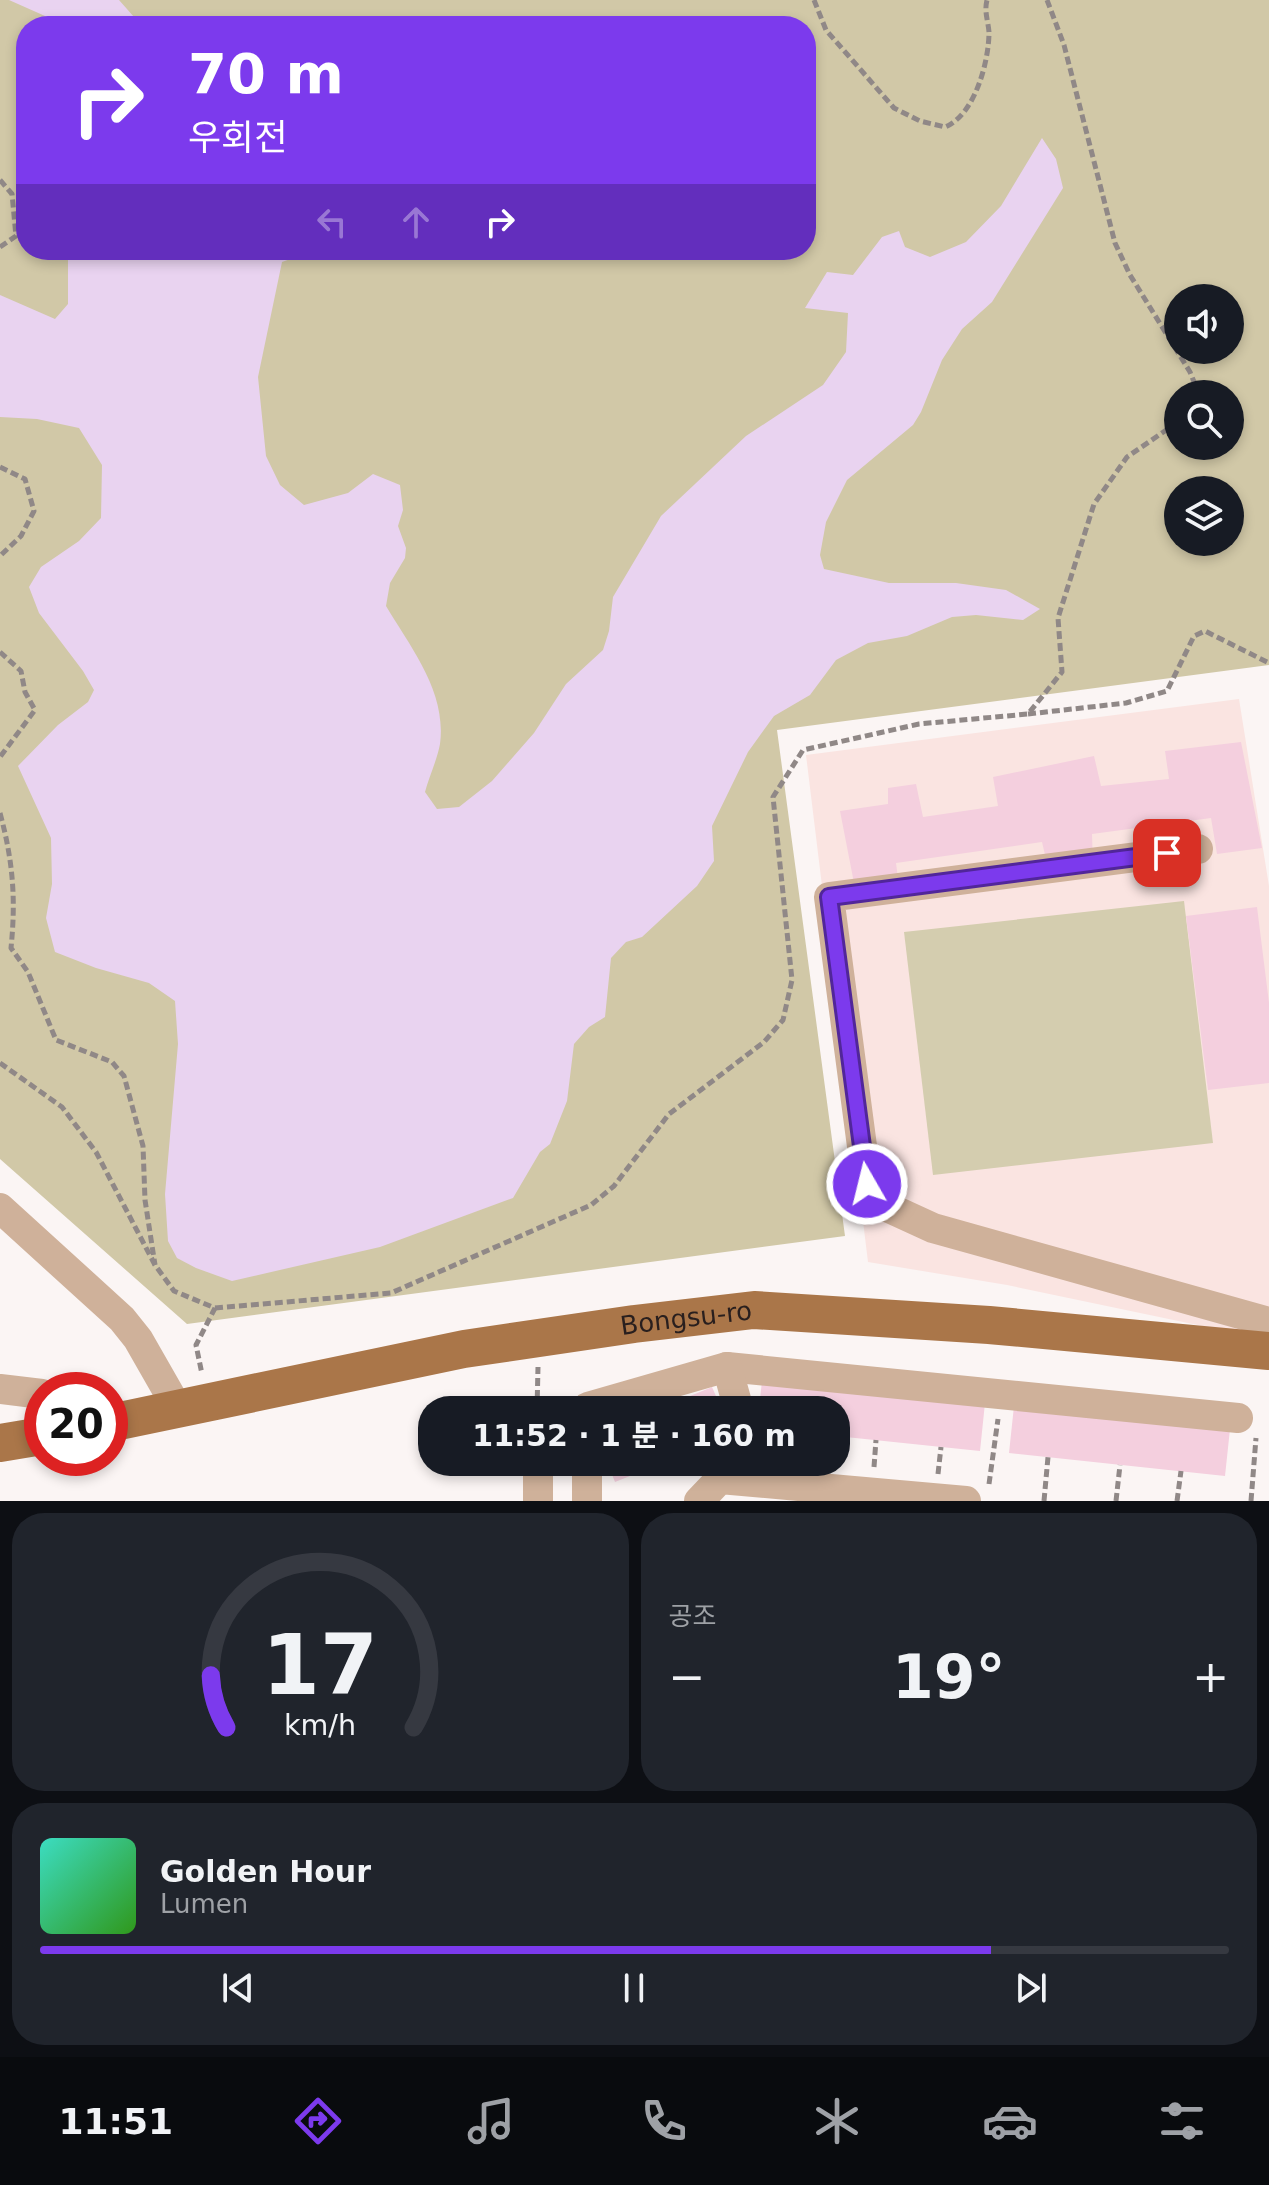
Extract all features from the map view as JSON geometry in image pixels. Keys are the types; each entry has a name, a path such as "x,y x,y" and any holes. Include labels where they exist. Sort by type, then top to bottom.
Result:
{"main road":[{"name":"Bongsu-ro","path":"128,1419 464,1349 754,1310 989,1325 1269,1351"},
{"path":"0,1443 24,1439"}],"street":[{"path":"1198,849 829,897 867,1184 885,1206 933,1228 1269,1322"},
{"path":"0,1208 122,1319 193,1406"},
{"path":"727,1367 735,1396"},
{"path":"626,1396 727,1367 1002,1394 1247,1425"},
{"path":"0,1389 24,1392"},
{"path":"128,1402 193,1406"},
{"path":"538,1476 538,1501"},
{"path":"587,1476 587,1501"},
{"path":"699,1501 720,1479 735,1476"},
{"path":"794,1476 977,1495"}],"path":[{"path":"814,0 826,30 894,108 920,121 945,127 961,117 979,83 989,31 985,10 987,0"},
{"path":"1047,0 1064,45 1115,243 1130,275 1193,380"},
{"path":"0,180 12,194 16,236 0,247"},
{"path":"1028,714 1062,672 1058,618 1094,504 1127,457 1164,432"},
{"path":"0,467 25,479 34,511 21,536 0,556"},
{"path":"0,1063 62,1107 96,1152 155,1265 174,1291 215,1308 391,1293 591,1205 614,1186 669,1114 764,1042 783,1020 792,980 773,797 803,750 919,724 1126,703 1167,691 1194,636 1205,631 1269,663"},
{"path":"0,652 21,671 25,692 35,710 0,757"},
{"path":"0,813 11,851 15,903 11,948 28,972 56,1040 112,1062 124,1076 143,1146 145,1200 155,1265"},
{"path":"193,1406 196,1345 215,1308"},
{"path":"537,1396 538,1338"},
{"path":"977,1495 1002,1394"},
{"path":"1247,1425 1251,1501"},
{"path":"1044,1501 1048,1457"},
{"path":"1116,1501 1120,1465"},
{"path":"1177,1501 1181,1471"}],"shaded area":[{"path":"0,0 1269,0 1269,665 777,730 845,1236 187,1324 0,1159"},
{"path":"9,0 119,0 133,16 45,16"},
{"path":"1042,138 1056,159 1063,188 992,302 962,329 942,360 913,425 847,480 826,522 820,555 824,569 889,583 956,583 1006,590 1040,609 1023,620 976,615 952,617 907,636 868,643 836,660 810,695 774,716 748,752 712,826 714,861 697,886 642,937 626,942 611,958 605,1017 589,1027 574,1044 567,1101 550,1144 540,1152 513,1198 380,1247 232,1281 177,1258 168,1241 165,1194 178,1044 175,1001 149,983 55,952 46,918 52,884 51,838 18,766 58,725 88,702 94,690 39,613 29,587 41,567 79,541 101,518 102,465 79,428 37,419 0,417 0,295 55,319 68,304 68,260 288,260 282,262 258,377 266,456 280,485 304,505 348,493 373,474 400,485 403,510 398,526 406,548 405,558 390,583 386,606 425,671 438,706 440,744 425,792 437,809 459,807 492,781 534,733 566,684 603,650 613,597 661,516 746,436 823,385 846,352 848,313 805,308 827,272 853,275 882,237 899,231 905,247 930,257 966,242 1001,206"},
{"path":"1239,699 1269,886 1269,1340 1007,1285 868,1262 806,755"},
{"path":"1184,901 1213,1143 933,1175 904,932"}],"building":[{"path":"1241,742 1262,848 1217,854 1211,818 1092,834 1093,865 1049,872 1042,842 896,863 898,878 854,883 840,811 888,804 888,788 916,784 923,817 998,806 993,777 1094,756 1101,786 1169,779 1165,751"},
{"path":"1257,907 1269,1003 1269,1083 1208,1090 1186,916"},
{"path":"762,1380 985,1403 980,1451 850,1437 850,1396 760,1396"},
{"path":"712,1387 716,1396 690,1396"},
{"path":"1014,1406 1230,1429 1225,1476 1009,1453"},
{"path":"613,1476 630,1476 615,1482"}],"route":[{"path":"867,1184 829,897 1167,853"}]}
